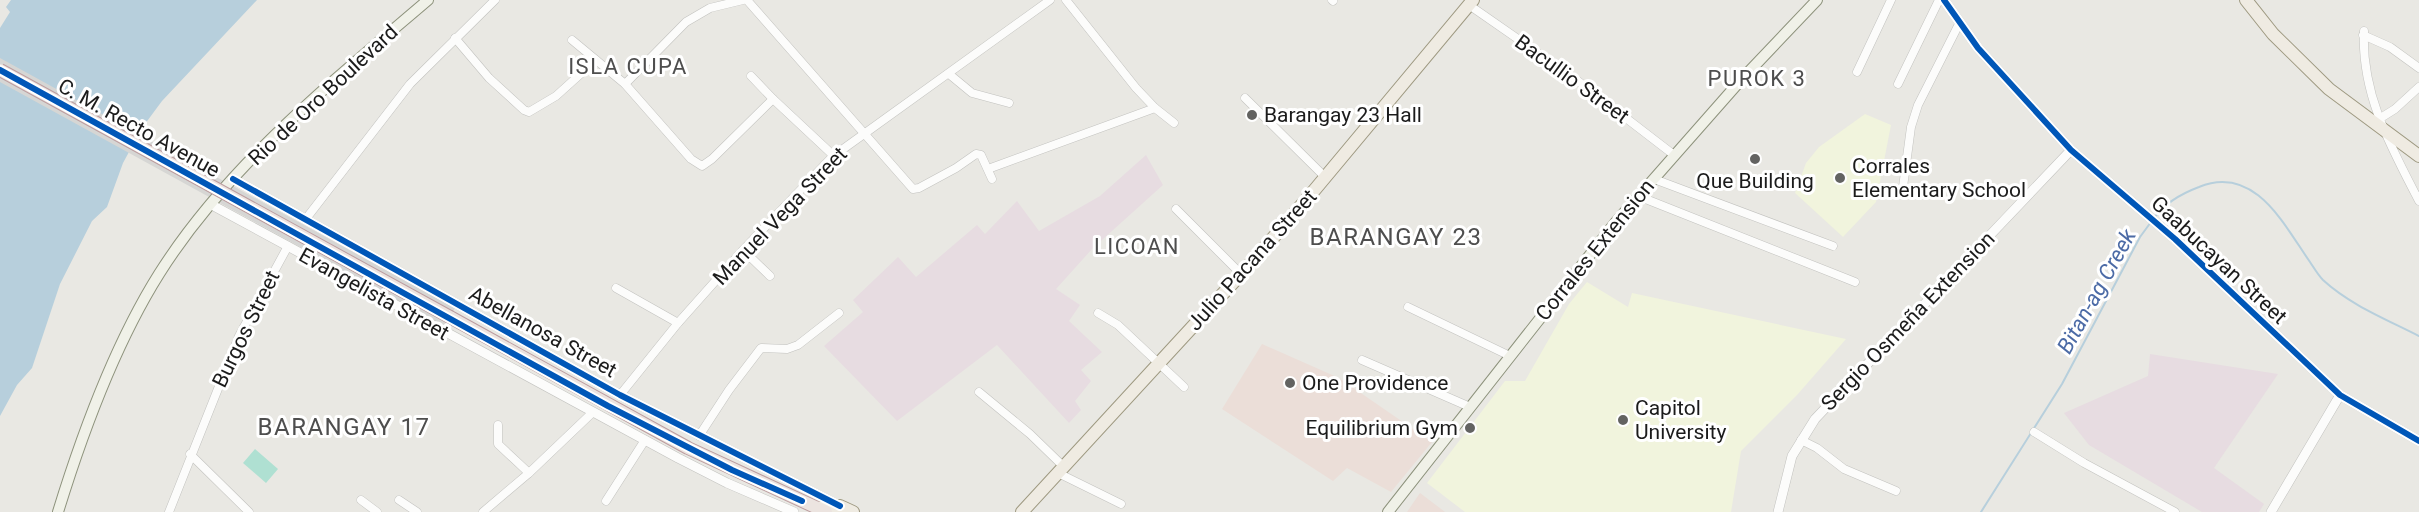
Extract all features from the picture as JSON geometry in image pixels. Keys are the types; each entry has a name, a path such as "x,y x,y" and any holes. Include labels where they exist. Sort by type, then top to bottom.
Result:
{"highway":[{"name":"C. M. Recto Avenue","path":"0,70 688,448 819,511"}],"main road":[{"name":"Rio de Oro Boulevard","path":"58,512 80,442 131,327 159,275 233,179 321,95 428,0"},
{"name":"Corrales Extension","path":"1388,512 1601,240 1674,155 1817,0"},
{"path":"2246,0 2273,34 2329,89 2380,123 2419,156"},
{"name":"Julio Pacana Street","path":"1022,512 1241,274 1471,2"},
{"name":"C. M. Recto Avenue","path":"819,511 840,506 853,512"}],"street":[{"name":"Burgos Street","path":"169,512 190,454 239,336 288,246 305,220 410,84 495,0"},
{"path":"625,84 686,22 710,8 743,0"},
{"path":"747,0 913,189 956,168 976,154 981,155 992,179"},
{"name":"Manuel Vega Street","path":"620,395 678,323 742,250 834,156 1050,0"},
{"path":"1066,0 1155,108 1174,123"},
{"path":"1857,72 1891,0"},
{"path":"1898,84 1939,0"},
{"name":"Gaabucayan Street","path":"1944,0 1978,48 2071,150 2175,239 2340,395 2419,441"},
{"name":"Bacullio Street","path":"1471,2 1674,155"},
{"path":"1903,187 1911,128 1918,105 1959,24"},
{"path":"2419,68 2390,46 2363,33 2364,63 2380,123 2419,201"},
{"path":"455,38 489,78 529,112 556,96 596,60"},
{"path":"572,40 625,84 691,159 702,166 773,99"},
{"path":"949,74 972,93 1009,103"},
{"path":"751,76 834,156"},
{"path":"2380,123 2419,87"},
{"path":"1245,98 1325,177"},
{"path":"988,169 1155,108"},
{"name":"Sergio Osmeña Extension","path":"1778,512 1792,456 1815,419 2071,150"},
{"name":"Abellanosa Street","path":"233,179 620,395 840,506"},
{"path":"1654,179 1833,246"},
{"path":"1638,196 1855,282"},
{"name":"Evangelista Street","path":"212,205 645,440 720,479 794,512"},
{"path":"1176,209 1241,274"},
{"path":"742,250 770,276"},
{"path":"616,288 678,323"},
{"path":"1408,307 1510,356"},
{"path":"699,436 729,390 761,348 793,347 839,313"},
{"path":"1098,313 1118,325 1184,387"},
{"path":"1362,360 1470,407"},
{"path":"979,392 1030,434 1061,469 1121,504"},
{"path":"2271,512 2340,395"},
{"path":"483,512 529,473 593,412"},
{"path":"498,425 498,444 529,473"},
{"path":"2034,432 2084,463 2175,512"},
{"path":"606,501 645,440"},
{"path":"1801,440 1817,448 1844,469 1896,491"},
{"path":"190,454 249,512"},
{"path":"361,500 377,512"},
{"path":"399,500 417,512"}],"shaded area":[{"name":"Corrales Elementary School","path":"1865,114 1891,125 1876,202 1843,237 1795,193 1806,163 1819,147"},
{"path":"1146,155 1163,185 1092,249 1056,289 1080,305 1069,321 1102,352 1081,370 1091,381 1075,401 1081,410 1069,423 997,345 897,421 824,346 863,312 853,300 898,257 916,277 977,225 985,234 1017,201 1039,231 1100,196"},
{"name":"Capitol University","path":"1587,282 1628,307 1632,293 1846,339 1797,395 1741,451 1731,512 1465,512 1427,483 1505,381 1525,381 1569,304"},
{"path":"1262,344 1339,378 1432,442 1391,492 1347,468 1333,481 1222,409"},
{"path":"2150,354 2278,374 2214,468 2264,504 2259,512 2202,512 2089,445 2064,413 2148,376"},
{"path":"255,449 278,469 266,483 243,463"},
{"path":"1420,493 1445,512 1407,512"}],"water":[{"path":"11,0 257,0 162,101 142,128 123,163 107,207 92,221 60,284 32,368 17,385 0,416 0,28 10,12 6,7"}],"pier":[{"path":"0,58 455,308 444,326 0,82"}],"waterway":[{"name":"Bitan-ag Creek","path":"2154,218 2169,203 2199,187 2219,182 2236,184 2252,191 2266,202 2290,231 2323,280 2345,297 2419,336"},
{"name":"Bitan-ag Creek","path":"1981,512 2062,384 2140,237 2151,222"}],"cycle path":[{"path":"1944,0 1978,48 2071,150 2175,239 2340,395 2419,441"},
{"path":"0,70 608,406 732,470 802,501"},
{"path":"233,179 620,395 840,506"}],"place":[{"name":"Barangay 23 Hall","path":"1252,115"},
{"name":"Que Building","path":"1755,159"},
{"name":"Corrales Elementary School","path":"1840,178"},
{"name":"One Providence","path":"1290,383"},
{"name":"Capitol University","path":"1623,420"},
{"name":"Equilibrium Gym","path":"1470,428"}],"district":[{"name":"ISLA CUPA","path":"628,66"},
{"name":"PUROK 3","path":"1757,78"},
{"name":"BARANGAY 23","path":"1396,237"},
{"name":"LICOAN","path":"1137,246"},
{"name":"BARANGAY 17","path":"344,427"}]}
